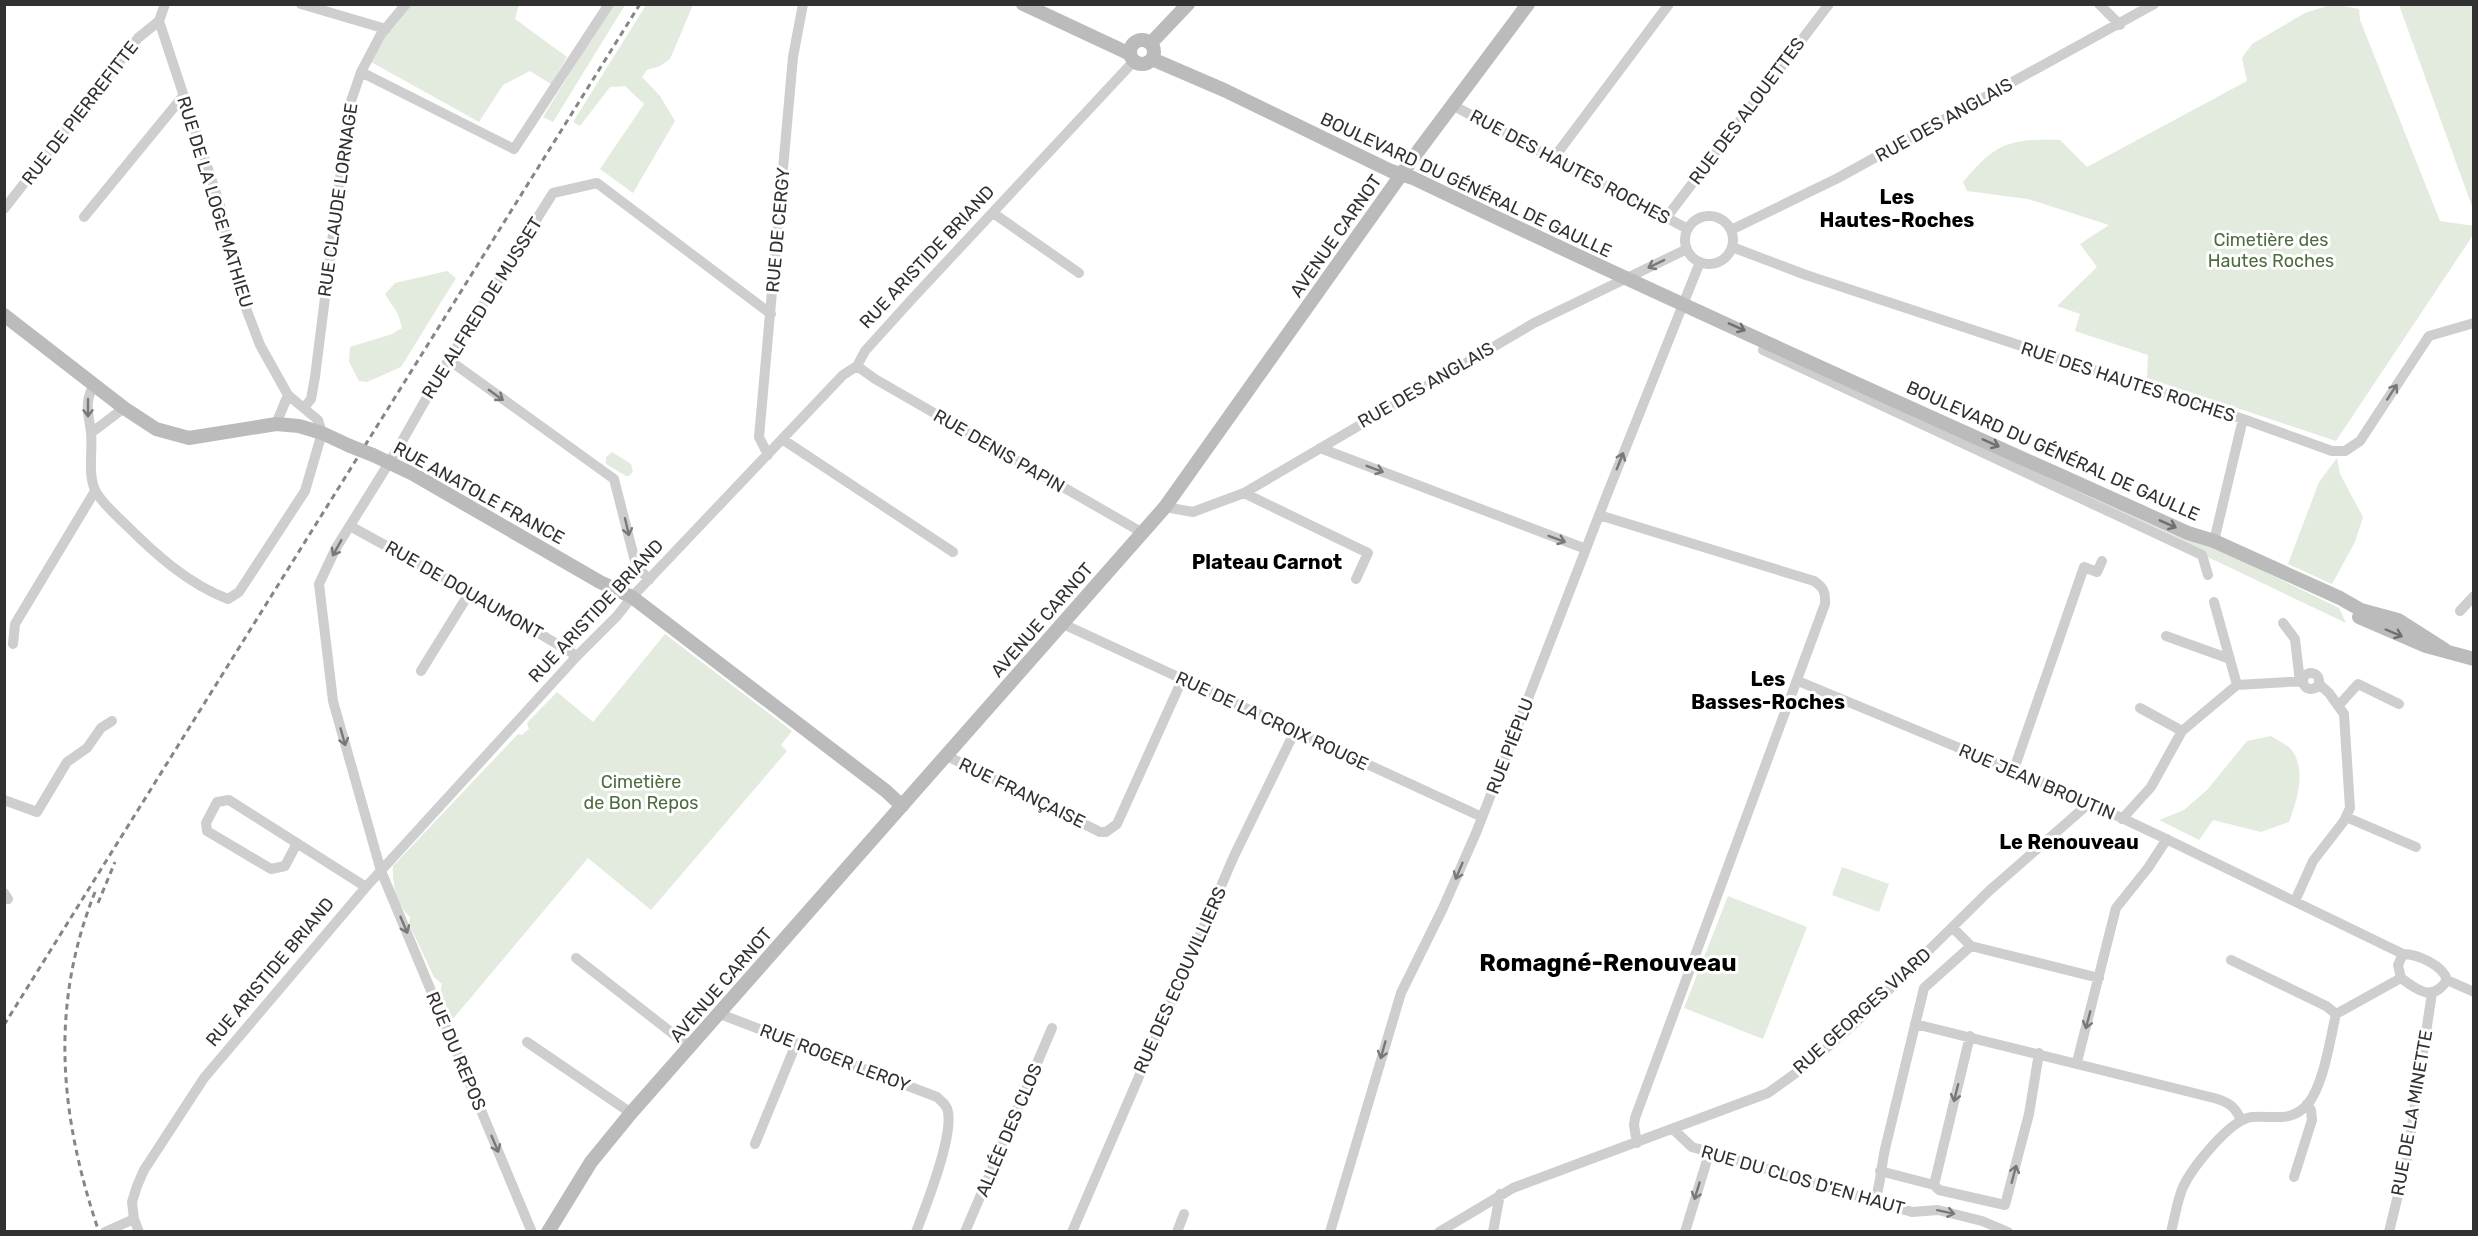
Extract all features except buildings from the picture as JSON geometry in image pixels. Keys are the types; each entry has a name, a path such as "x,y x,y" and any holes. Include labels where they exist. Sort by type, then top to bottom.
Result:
{"street":[{"path":"159,21 165,4"},
{"path":"301,4 386,29"},
{"name":"RUE CLAUDE LORNAGE","path":"304,408 311,399 349,106 361,72 381,34 406,4"},
{"path":"361,72 514,149 609,4"},
{"name":"RUE DE CERGY","path":"768,455 759,437 794,57 803,4"},
{"path":"1023,4 1132,58 1146,64 1152,59 1155,51 1151,43 1144,39 1136,41 1131,46 1132,58"},
{"path":"1151,43 1188,4"},
{"name":"AVENUE CARNOT","path":"548,1232 591,1162 631,1113 1165,507 1402,173 1528,4"},
{"path":"1553,159 1669,4"},
{"name":"RUE DES ALOUETTES","path":"1666,218 1829,4"},
{"path":"2099,4 2120,25"},
{"name":"RUE DES ANGLAIS","path":"1731,230 1838,178 2120,25 2154,4"},
{"name":"RUE DE LA LOGE MATHIEU","path":"159,21 219,202 242,298 261,345 288,395 318,420 322,433"},
{"name":"RUE DE PIERREFITTE","path":"4,209 138,38 159,21"},
{"name":"RUE ARISTIDE BRIAND","path":"134,1219 132,1202 144,1170 204,1078 366,887 632,597 843,375 856,366 865,351 1132,58"},
{"name":"BOULEVARD DU GÉNÉRAL DE GAULLE","path":"1152,59 1186,72 1391,171 1402,173 1626,279 1766,340 2188,533 2214,541 2372,615 2398,620 2445,650 2474,658"},
{"path":"84,217 184,95"},
{"name":"RUE DES HAUTES ROCHES","path":"1452,105 1688,229"},
{"name":"RUE ALFRED DE MUSSET","path":"390,463 448,360 554,193 597,183 771,314"},
{"path":"993,213 1078,273"},
{"path":"1706,216 1720,219 1731,230 1732,247 1720,262 1713,264 1700,262 1687,249 1685,243 1688,229 1698,219 1706,216"},
{"name":"RUE DES HAUTES ROCHES","path":"1732,247 1806,275 2243,419 2332,451 2345,451 2360,441 2429,336 2474,323"},
{"name":"RUE DES ANGLAIS","path":"1165,507 1193,512 1244,493 1534,323 1687,249"},
{"name":"RUE PIÉPLU","path":"1330,1232 1401,993 1443,908 1482,817 1700,262"},
{"name":"RUE ANATOLE FRANCE","path":"4,315 124,408 156,429 189,438 276,424 299,426 322,433 414,474 600,582 632,597 886,791 902,806"},
{"name":"BOULEVARD DU GÉNÉRAL DE GAULLE","path":"1766,340 1763,350 2202,555 2208,575"},
{"path":"448,360 614,479 636,565 649,580"},
{"name":"RUE DENIS PAPIN","path":"856,366 1143,533"},
{"path":"95,384 88,393 86,410 91,433 91,464 95,491 148,546 180,573 216,595 228,599 239,592 305,491 322,433"},
{"path":"276,424 288,395"},
{"path":"91,433 124,408"},
{"path":"2214,541 2243,419"},
{"path":"782,439 953,552"},
{"path":"1320,448 1586,549"},
{"path":"381,871 333,701 320,585 336,548 390,463"},
{"path":"13,644 15,624 95,491"},
{"path":"1244,493 1368,553 1356,579"},
{"path":"1599,515 1814,581 1822,586 1826,596 1798,681 1635,1118 1637,1143"},
{"name":"RUE DE DOUAUMONT","path":"351,526 470,592 577,656"},
{"path":"2013,772 2084,567 2097,572 2102,561"},
{"path":"421,671 470,592"},
{"path":"2460,611 2474,596"},
{"path":"2214,602 2237,685"},
{"path":"2283,623 2295,639 2301,682"},
{"name":"RUE DE LA CROIX ROUGE","path":"1063,624 1482,817"},
{"path":"2166,636 2230,659"},
{"path":"2295,901 2313,861 2346,817 2350,808 2344,714 2339,705 2319,684 2318,676 2311,673 2304,676 2301,682"},
{"name":"RUE FRANÇAISE","path":"947,756 1100,832 1106,832 1117,824 1182,680"},
{"name":"RUE JEAN BROUTIN","path":"1798,681 2058,789 2086,806 2100,809 2167,839 2403,954 2413,954 2442,970 2447,980"},
{"path":"2122,819 2151,787 2182,732 2237,685 2301,682"},
{"path":"2339,705 2358,684 2399,704"},
{"path":"2140,708 2182,732"},
{"path":"4,800 37,812 67,762 87,748 101,728 112,721"},
{"name":"RUE DES ECOUVILLIERS","path":"1072,1232 1234,856 1295,731"},
{"path":"297,843 285,866 271,869 207,831 206,823 217,802 230,800 366,887"},
{"name":"RUE GEORGES VIARD","path":"1438,1232 1500,1194 1768,1093 1807,1065 1856,1023 1989,891 2086,806"},
{"path":"2346,817 2416,847"},
{"path":"2077,1062 2116,909 2167,839"},
{"name":"RUE DU REPOS","path":"381,871 530,1231"},
{"path":"1953,928 1971,946 2099,978"},
{"path":"1875,1200 1924,988 1971,946"},
{"path":"2403,954 2398,965 2401,978 2421,991 2432,993 2442,988 2447,980 2474,992"},
{"path":"576,958 690,1047"},
{"path":"2230,960 2326,1006 2336,1014"},
{"path":"2171,1232 2183,1188 2221,1134 2249,1117 2284,1118 2298,1113 2317,1090 2336,1014 2401,978"},
{"name":"RUE DE LA MINETTE","path":"2389,1232 2407,1158 2432,993"},
{"name":"RUE ROGER LEROY","path":"720,1014 937,1097 947,1107 949,1122 945,1144 933,1188 916,1232"},
{"path":"1915,1024 2077,1062 2226,1101 2234,1107 2241,1120"},
{"name":"ALLÉE DES CLOS","path":"965,1232 1052,1028"},
{"path":"1934,1185 1970,1036"},
{"path":"527,1042 631,1113"},
{"path":"755,1144 796,1044"},
{"path":"1880,1172 1934,1185 1939,1190 2005,1205 2029,1114 2040,1053"},
{"path":"2294,1177 2312,1120 2311,1110 2307,1104"},
{"name":"RUE DU CLOS D'EN HAUT","path":"1673,1129 1692,1147 1912,1212 1938,1210 1982,1221 2008,1232"},
{"path":"1685,1232 1708,1157 1707,1151"},
{"path":"1493,1232 1500,1194"},
{"path":"1177,1232 1184,1214"},
{"path":"105,1232 134,1219 139,1232"}],"green space":[{"path":"401,4 519,5 515,19 567,57 551,84 530,71 503,85 479,122 364,58"},
{"name":"Cimetière des Hautes Roches","path":"2333,4 2359,9 2360,20 2440,221 2474,226 2473,235 2336,441 2147,378 2148,355 2075,331 2080,314 2057,306 2097,267 2080,244 2109,225 2028,199 1967,191 1963,182 1985,158 2016,142 2060,140 2087,167 2247,81 2242,58 2252,44 2305,13"},
{"path":"2466,4 2474,6 2473,209 2399,5"},
{"path":"612,5 625,5 553,122 543,117"},
{"path":"646,5 693,5 670,59 660,66 647,70 642,77 660,96 675,121 633,193 600,169 644,104 625,86 610,87 580,126 573,122"},
{"path":"447,271 456,278 401,367 367,382 359,381 349,362 350,347 392,334 402,328 398,314 385,294 395,283"},
{"path":"612,452 631,464 633,472 629,476 606,464 606,457"},
{"path":"2008,457 2220,550 2339,608 2346,623 2006,461"},
{"path":"2337,458 2340,474 2363,517 2355,542 2332,584 2288,564 2319,482"},
{"name":"Cimetière de Bon Repos","path":"665,634 792,731 781,745 787,751 651,910 588,858 452,1020 440,993 442,984 434,977 409,924 410,917 398,900 394,887 393,866 518,734 522,735 529,729 527,723 557,692 593,722"},
{"path":"2271,736 2291,749 2299,766 2299,785 2289,822 2261,832 2213,820 2199,840 2159,820 2184,810 2207,790 2247,741"},
{"path":"1842,867 1889,884 1879,912 1832,895"},
{"path":"1728,896 1807,927 1763,1039 1684,1008"}],"railway":[{"path":"4,1025 640,4"},
{"path":"98,903 115,862"},
{"path":"95,892 80,935 71,977 66,1020 65,1062 68,1104 75,1147 99,1232"}],"district":[{"name":"Les Hautes-Roches","path":"1897,208"},
{"name":"Plateau Carnot","path":"1267,562"},
{"name":"Les Basses-Roches","path":"1768,690"},
{"name":"Le Renouveau","path":"2069,842"},
{"name":"Romagné-Renouveau","path":"1608,963"}]}
